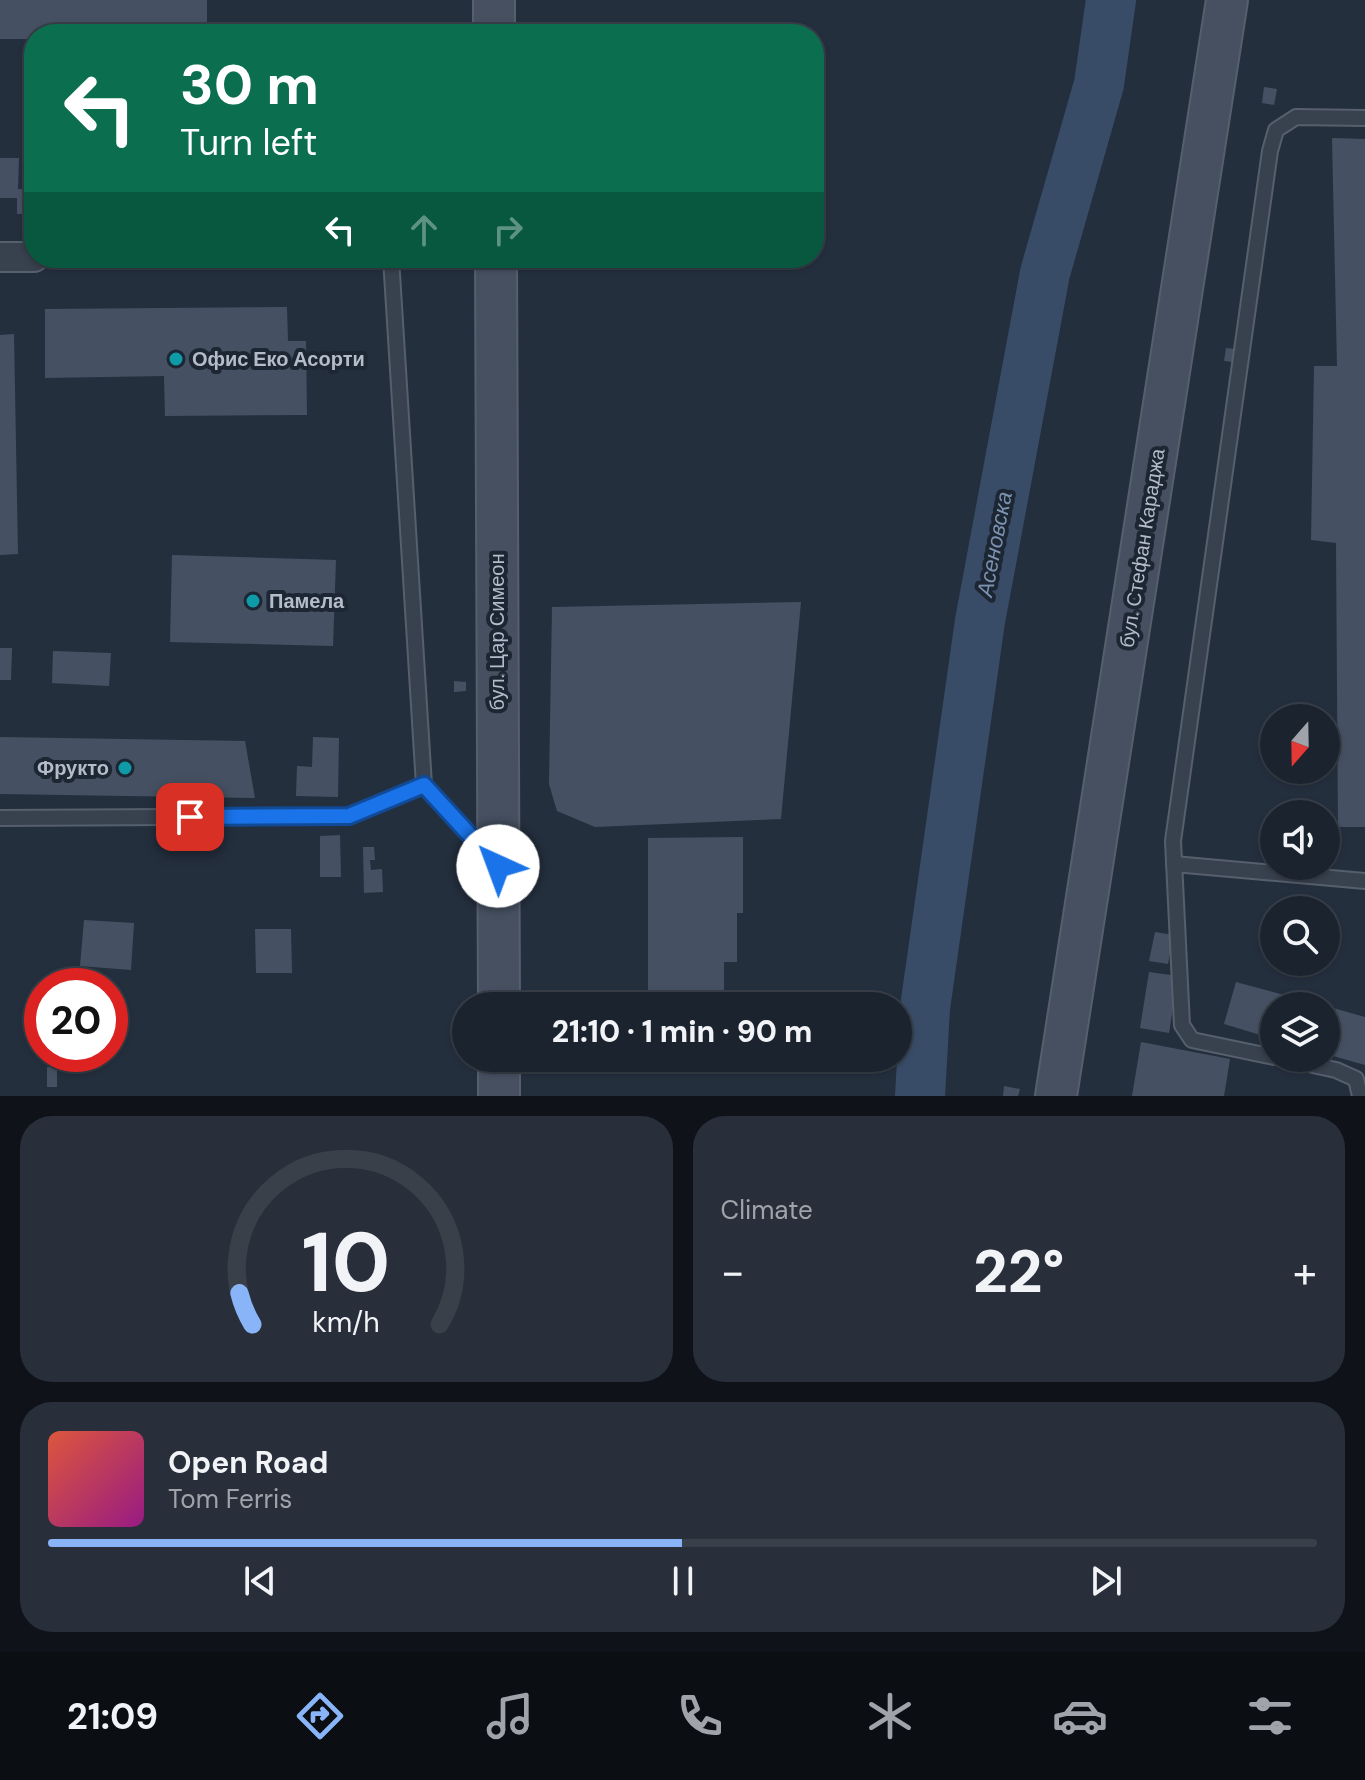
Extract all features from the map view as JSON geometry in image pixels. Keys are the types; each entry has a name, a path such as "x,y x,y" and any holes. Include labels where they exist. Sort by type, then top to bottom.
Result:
{"main road":[{"path":"494,0 494,24"},
{"name":"бул. Стефан Караджа","path":"1056,1096 1227,0"},
{"name":"бул. Цар Симеон","path":"496,268 499,992"},
{"path":"499,1072 499,1096"}],"street":[{"path":"0,257 24,257"}],"lane":[{"path":"1260,1054 1192,1040 1182,1025 1173,841 1270,151 1276,130 1296,117 1365,118"},
{"path":"392,268 424,785 498,866"},
{"path":"0,818 349,816 424,785"},
{"path":"1174,864 1365,881"},
{"path":"1340,1072 1356,1079 1360,1096"}],"building":[{"path":"0,0 207,0 207,24 24,24 24,39 0,39"},
{"path":"1264,87 1277,89 1274,105 1262,103"},
{"path":"1332,138 1365,139 1365,827 1340,827 1336,543 1311,540 1314,366 1337,366"},
{"path":"0,158 19,158 18,189 24,189 24,214 17,214 17,198 0,198"},
{"name":"Офис Еко Асорти","path":"287,307 288,341 306,341 307,415 165,416 164,376 45,378 45,309"},
{"path":"14,334 18,554 0,555 0,335"},
{"path":"1226,348 1235,349 1233,362 1224,361"},
{"name":"Памела","path":"172,555 336,560 333,646 170,642"},
{"path":"801,602 781,819 595,827 557,811 549,784 552,607"},
{"path":"0,648 12,648 11,680 0,680"},
{"path":"53,651 111,653 109,686 52,683"},
{"path":"454,681 466,682 466,691 454,692"},
{"name":"Фрукто","path":"0,737 245,741 255,798 0,794"},
{"path":"313,737 339,738 338,797 296,796 297,766 312,767"},
{"path":"340,835 341,877 320,877 320,836"},
{"path":"743,837 743,913 737,913 737,962 724,962 724,992 648,992 648,838"},
{"path":"363,847 374,847 375,860 370,860 371,870 382,869 383,892 364,893"},
{"path":"84,920 134,923 131,970 80,966"},
{"path":"255,929 291,929 292,973 256,973"},
{"path":"1155,932 1173,935 1168,964 1149,961"},
{"path":"1149,972 1178,976 1169,1033 1140,1028"},
{"path":"1236,982 1273,992 1260,992 1260,1035 1224,1024"},
{"path":"1340,1010 1365,1017 1365,1065 1340,1058"},
{"path":"1141,1042 1230,1059 1224,1096 1132,1096"},
{"path":"47,1072 57,1072 57,1087 47,1087"},
{"path":"1004,1086 1020,1089 1018,1096 1003,1096"}],"waterway":[{"name":"Асеновска","path":"920,1096 925,1008 980,621 1045,273 1099,84 1111,0"}],"place":[{"name":"Офис Еко Асорти","path":"176,359"},
{"name":"Памела","path":"253,601"},
{"name":"Фрукто","path":"125,768"}],"route":[{"path":"190,817 349,816 424,785 498,866"}]}
